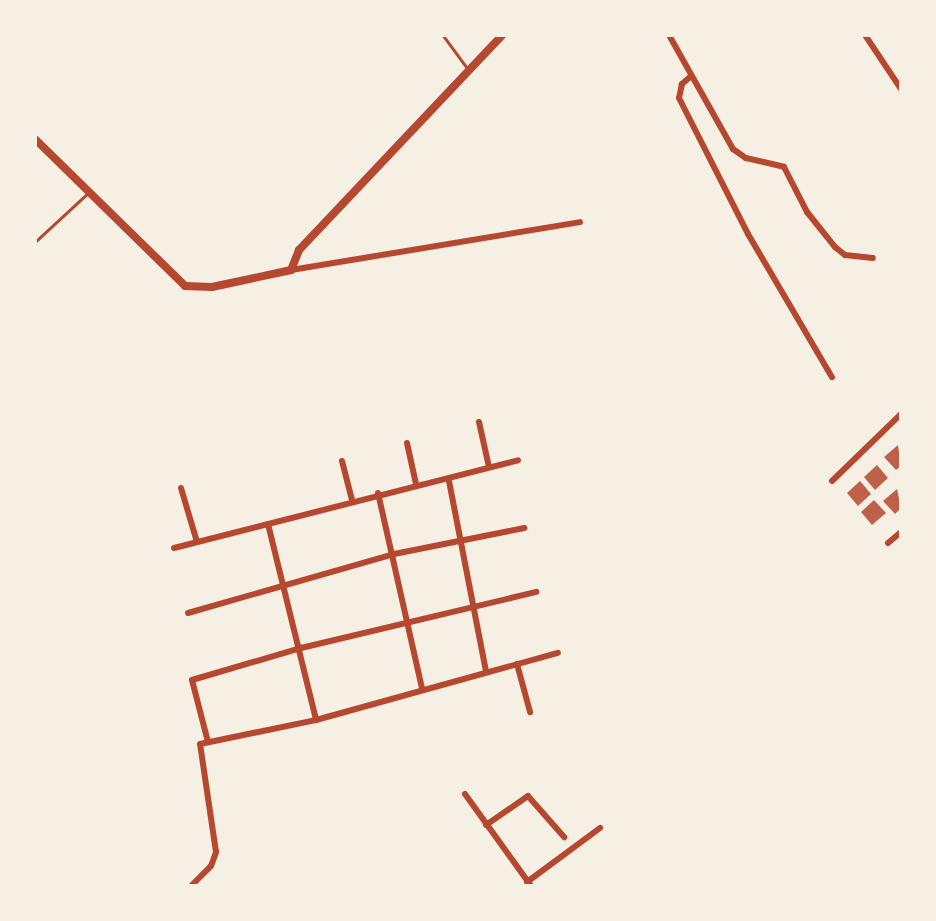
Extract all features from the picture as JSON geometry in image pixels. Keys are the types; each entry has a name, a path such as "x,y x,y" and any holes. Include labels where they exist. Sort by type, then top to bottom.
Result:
{"street":[{"path":"291,270 299,250 470,72 502,35"},
{"path":"669,35 690,77 733,149 746,158 784,167 807,212 835,247 845,255 873,258"},
{"path":"865,35 900,85"},
{"path":"690,77 682,84 679,97 760,256 832,377"},
{"path":"35,139 185,286 212,287 291,270 580,222"},
{"path":"832,481 901,414"},
{"path":"479,422 489,467"},
{"path":"407,443 416,484"},
{"path":"174,548 378,493 416,484 449,481 518,460"},
{"path":"342,461 352,500"},
{"path":"449,481 470,605 486,671"},
{"path":"181,488 197,542"},
{"path":"378,493 394,554 405,623 422,689"},
{"path":"268,524 301,648 316,720"},
{"path":"188,613 394,554 460,543 524,528"},
{"path":"888,543 901,531"},
{"path":"208,742 192,680 301,648 470,605 536,592"},
{"path":"191,886 211,866 216,852 198,747 208,742 316,720 558,653"},
{"path":"517,664 530,712"},
{"path":"465,794 529,884 600,828"},
{"path":"486,825 528,796 564,837"}],"lane":[{"path":"443,35 470,72"},
{"path":"35,242 89,192"}],"building":[{"path":"898,445 901,466 896,470 884,457"},
{"path":"877,465 888,478 875,490 864,477"},
{"path":"860,481 871,494 858,506 847,493"},
{"path":"897,489 901,508 895,514 883,501"},
{"path":"874,500 886,513 872,525 861,512"}]}
